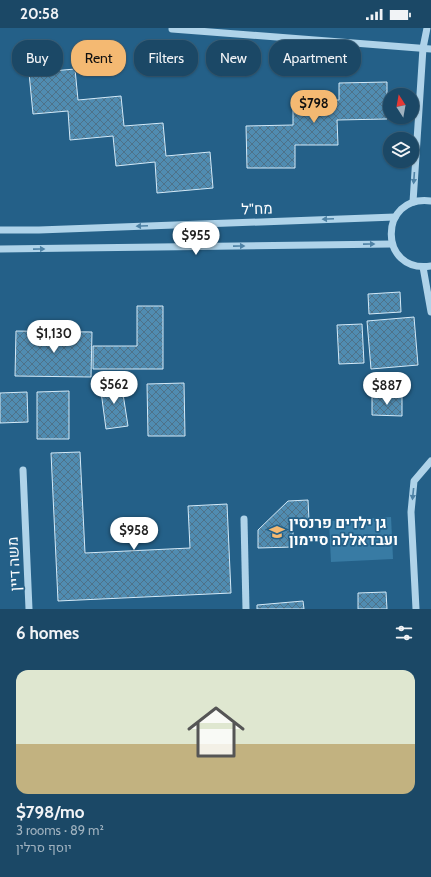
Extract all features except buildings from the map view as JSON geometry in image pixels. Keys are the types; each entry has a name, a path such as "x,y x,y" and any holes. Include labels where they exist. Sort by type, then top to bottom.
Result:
{"street":[{"path":"413,202 427,48 427,28"},
{"path":"172,29 427,48"},
{"path":"431,201 421,200 413,202 400,211 395,217 391,235 392,244 401,258 408,262 427,266 431,312"},
{"name":"מח\"ל","path":"0,230 39,230 395,217"},
{"path":"0,249 392,244"},
{"path":"416,609 411,512 414,481 431,461"},
{"name":"משה דיין","path":"23,470 29,609"},
{"path":"244,519 246,609"}],"shaded area":[{"path":"391,517 393,559 331,562 329,521"}],"place":[{"name":"גן ילדים פרנסין ועבדאללה סיימון","path":"277,532"}]}
